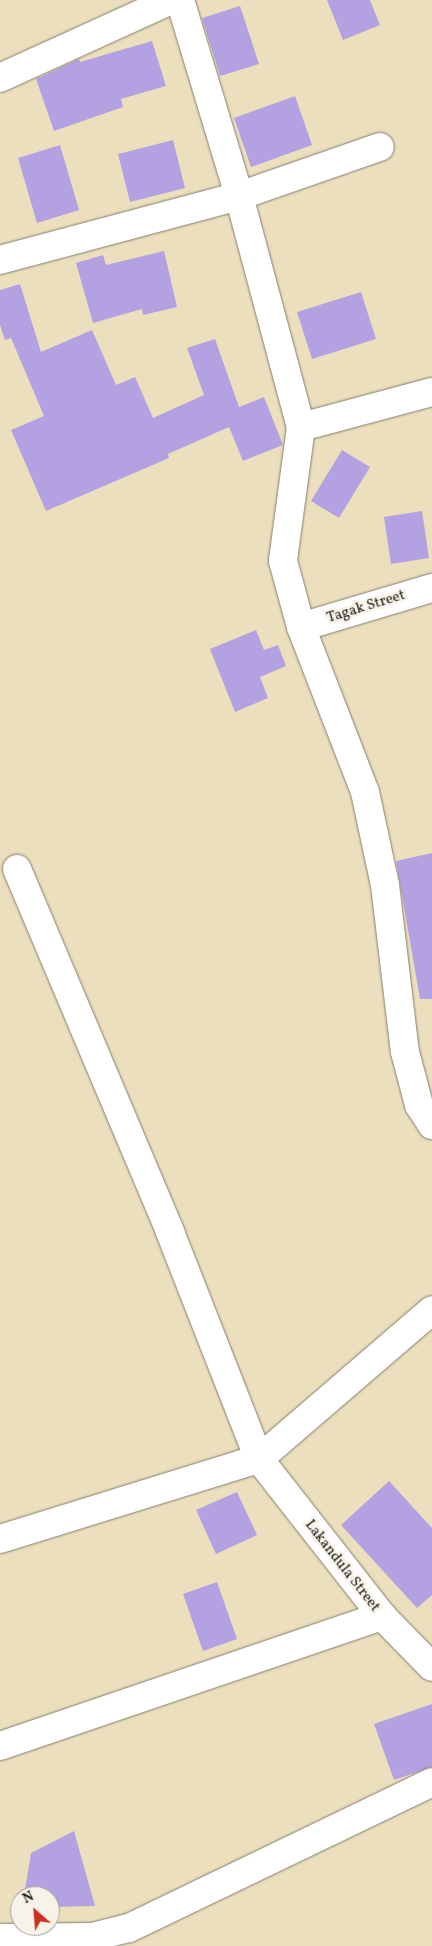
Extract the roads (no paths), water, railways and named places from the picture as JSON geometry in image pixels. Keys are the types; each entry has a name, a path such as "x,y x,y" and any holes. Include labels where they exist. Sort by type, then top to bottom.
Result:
{"street":[{"path":"0,78 171,0"},
{"path":"180,0 239,196 301,427 283,561 301,627 365,792 385,885 405,1052 418,1105 432,1125"},
{"path":"0,260 239,196 380,147"},
{"path":"301,427 432,392"},
{"name":"Tagak Street","path":"301,627 432,588"},
{"name":"Lakandula Street","path":"17,869 170,1232 259,1459 382,1616 432,1667"},
{"path":"0,1539 259,1459 432,1310"},
{"path":"0,1746 382,1616"},
{"path":"0,1938 92,1937 129,1928 432,1782"}]}
